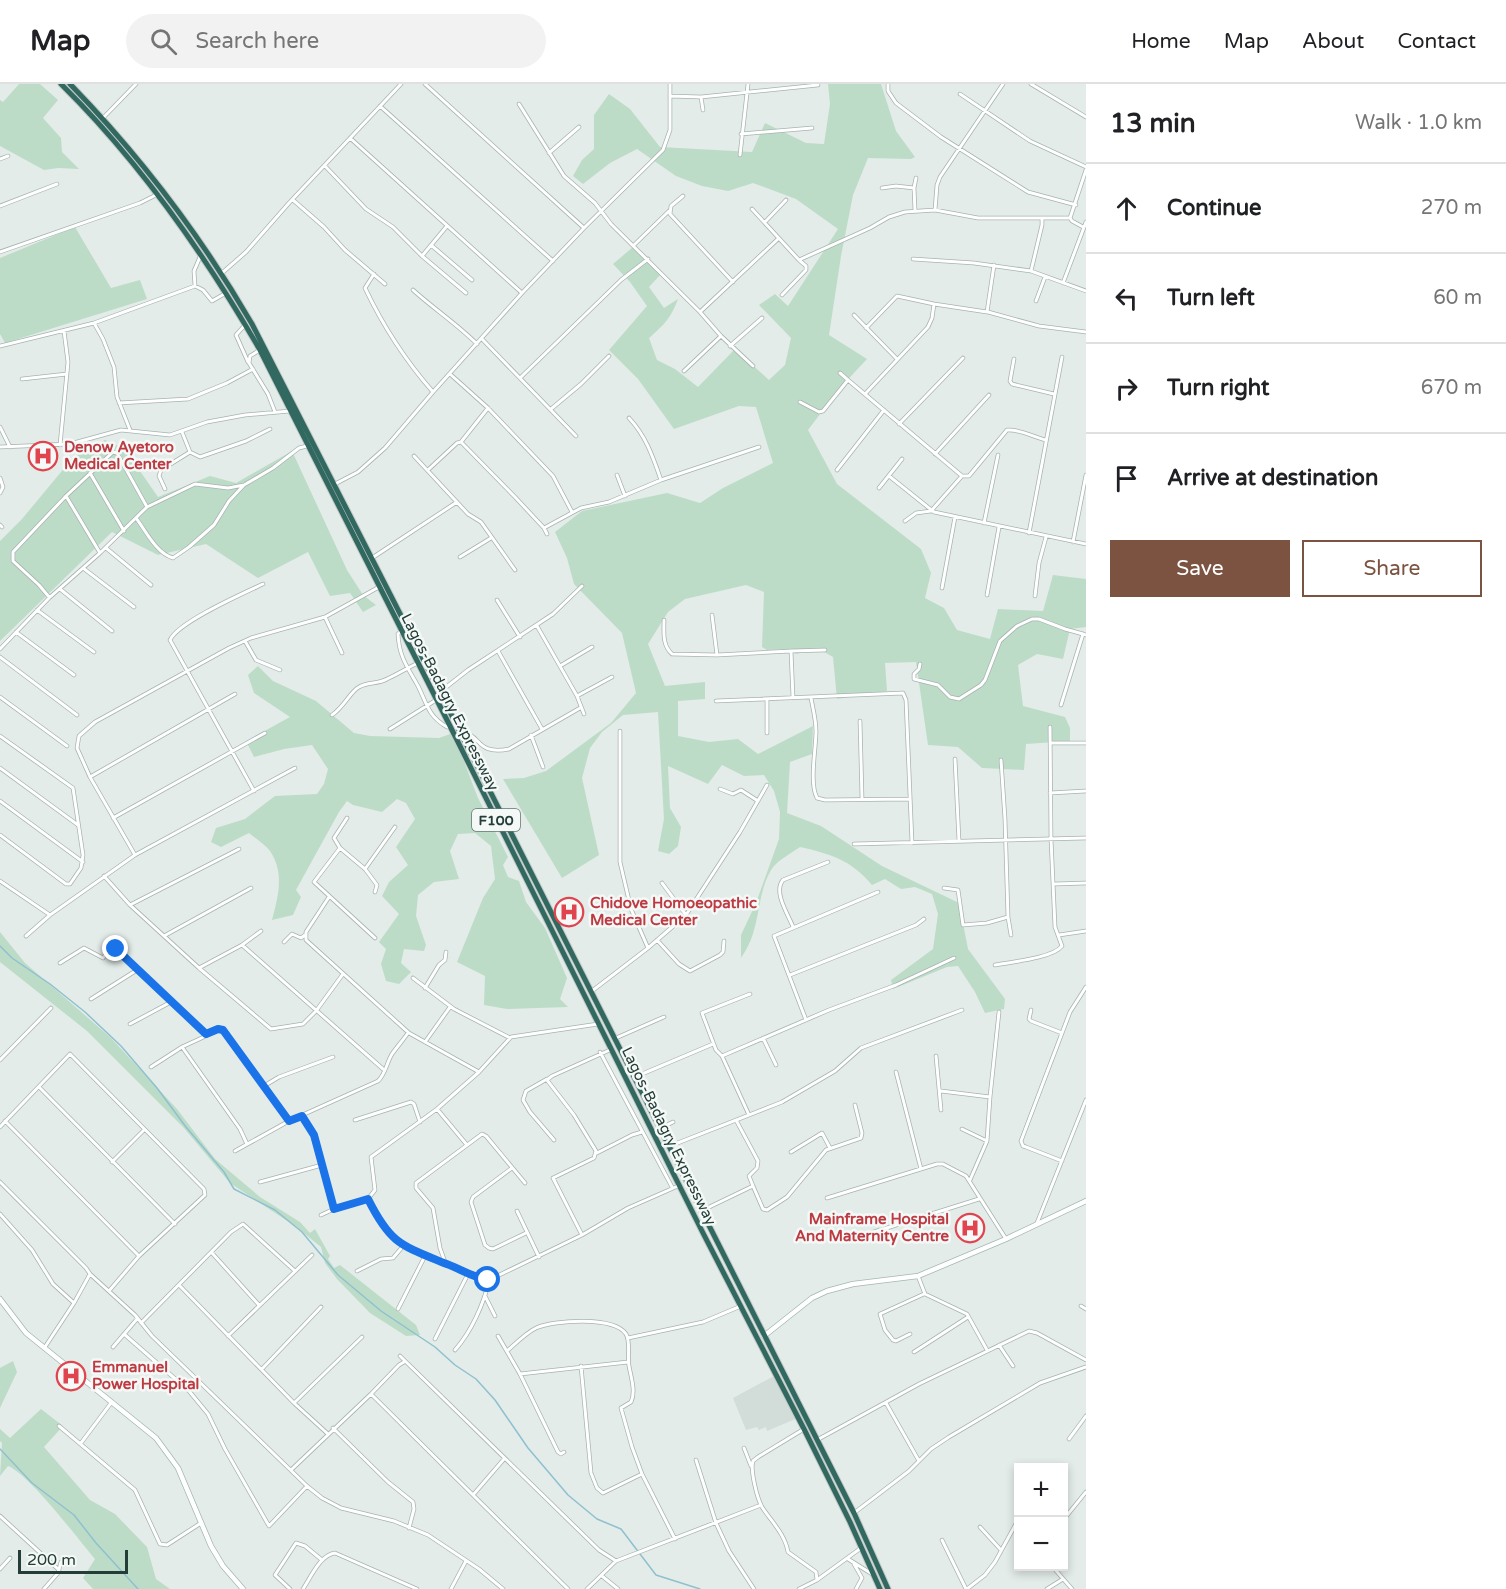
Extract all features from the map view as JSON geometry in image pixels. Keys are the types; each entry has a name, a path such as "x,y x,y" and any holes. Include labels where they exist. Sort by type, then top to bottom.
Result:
{"highway":[{"name":"Lagos-Badagry Expressway","path":"61,84 113,140 158,194 226,292 260,350 307,446 372,558 614,1039 703,1233 804,1429 880,1589"},
{"name":"Lagos-Badagry Expressway","path":"70,84 103,118 185,217 222,273 274,365 401,631 599,1024 701,1211 854,1513 888,1589"},
{"path":"703,1233 711,1231"},
{"path":"817,1459 824,1454"}],"street":[{"path":"103,118 136,84"},
{"path":"222,273 246,252 401,84"},
{"path":"425,84 584,228"},
{"path":"331,486 358,472 386,448 522,293 663,150 670,130 669,84"},
{"path":"740,156 748,84"},
{"path":"888,84 890,95 902,109 959,148 1028,192 1076,205"},
{"path":"935,210 940,177 1003,84"},
{"path":"1031,84 1086,117"},
{"path":"670,96 701,97 818,85"},
{"path":"960,94 1030,141 1086,169 1070,218"},
{"path":"701,97 703,110"},
{"path":"519,105 564,176 602,211 730,346 753,366"},
{"path":"380,106 553,261"},
{"path":"549,153 579,127"},
{"path":"741,134 812,128"},
{"path":"350,138 522,293"},
{"path":"0,159 8,156"},
{"path":"325,166 366,208 386,220 422,256 466,293"},
{"path":"915,211 916,178"},
{"path":"0,206 57,184"},
{"path":"882,188 896,186 914,188"},
{"path":"0,252 140,203 158,194"},
{"path":"634,245 683,196"},
{"path":"293,200 324,227 345,250 385,284"},
{"path":"765,222 786,200"},
{"path":"752,209 806,266 806,270 782,295"},
{"path":"670,210 670,214 733,282"},
{"path":"799,260 870,228 897,213 935,210 978,218 1070,218 1083,227"},
{"path":"1031,271 1042,225 1041,218"},
{"path":"1063,283 1086,222"},
{"path":"422,256 447,226"},
{"path":"700,312 778,238"},
{"path":"432,245 471,280"},
{"path":"195,286 194,271 201,255"},
{"path":"520,378 621,280 648,259"},
{"path":"913,259 994,265 1031,271 1086,291"},
{"path":"987,312 994,265"},
{"path":"374,274 365,288 371,302 381,322 412,367 433,392"},
{"path":"1036,302 1045,277"},
{"path":"0,346 94,323 195,286 203,290 212,302 226,292"},
{"path":"413,290 442,315 454,322 477,344"},
{"path":"867,328 897,296 987,312 1039,326 1086,332"},
{"path":"865,394 928,327 934,304"},
{"path":"854,315 897,359"},
{"path":"730,346 762,318"},
{"path":"94,323 114,367 119,403 130,430"},
{"path":"245,325 236,335 249,363 268,394 275,412"},
{"path":"60,445 68,362 64,331"},
{"path":"684,371 721,336"},
{"path":"482,339 576,436"},
{"path":"249,363 250,356 260,350"},
{"path":"551,409 609,356"},
{"path":"1029,533 1062,357"},
{"path":"899,424 963,358"},
{"path":"1014,359 1010,381 1012,384 1054,394"},
{"path":"119,403 188,399 227,383 253,369"},
{"path":"840,373 962,476 969,476 1007,430 1046,440"},
{"path":"22,379 67,374"},
{"path":"450,374 488,408 553,476 572,512"},
{"path":"800,402 819,412 823,411 848,380"},
{"path":"935,454 989,395"},
{"path":"429,470 457,443 461,442 488,408"},
{"path":"837,470 884,410"},
{"path":"0,447 60,445 121,430 170,435 207,422 290,411"},
{"path":"629,418 649,446 661,480"},
{"path":"0,427 10,447"},
{"path":"182,432 190,452 200,457 246,441 270,429"},
{"path":"461,442 544,528 547,534"},
{"path":"136,518 157,547 166,556 173,558 214,525 229,501 244,485 273,468 300,448 307,446"},
{"path":"544,528 572,512 625,496 661,480 759,447"},
{"path":"49,598 39,585 16,564 12,555 66,496 113,452 116,452 147,507"},
{"path":"165,489 159,476 161,470 190,452"},
{"path":"984,524 998,455"},
{"path":"414,456 468,514 481,522 515,570"},
{"path":"879,488 903,459"},
{"path":"90,473 124,531"},
{"path":"617,474 625,496"},
{"path":"1073,542 1086,475"},
{"path":"889,476 931,510 984,524 1086,544"},
{"path":"905,521 916,513 931,510 962,476"},
{"path":"0,478 3,487 0,493"},
{"path":"0,650 49,598 106,548 147,507 195,484 228,488 244,485"},
{"path":"66,496 100,553"},
{"path":"372,558 457,502"},
{"path":"942,588 956,517"},
{"path":"987,595 999,527"},
{"path":"1035,596 1038,563 1046,537"},
{"path":"460,557 491,538"},
{"path":"106,548 151,585"},
{"path":"83,568 134,607"},
{"path":"254,791 170,640 172,635 194,620 263,584"},
{"path":"440,692 468,670 536,626 582,586"},
{"path":"135,855 90,777 77,748 79,736 95,722 245,641 325,617 379,587"},
{"path":"60,589 112,631"},
{"path":"497,600 520,637"},
{"path":"37,610 94,652"},
{"path":"712,615 717,655"},
{"path":"325,617 342,653"},
{"path":"920,664 919,670 914,674 914,679 938,685 950,697 959,699 981,686 986,680 1000,641 1017,626 1032,619 1040,619 1085,634 1061,705"},
{"path":"664,620 664,642 672,654 717,655 825,650"},
{"path":"536,626 577,696 584,714"},
{"path":"401,631 398,634 398,640 406,668 436,721 447,727 450,726"},
{"path":"16,632 74,675"},
{"path":"245,641 256,660 280,670"},
{"path":"560,666 591,647"},
{"path":"498,651 542,729"},
{"path":"791,651 793,698"},
{"path":"0,657 77,715"},
{"path":"332,715 340,710 361,685 387,680 418,663"},
{"path":"577,696 612,677"},
{"path":"716,701 900,692 904,694 912,843"},
{"path":"90,777 235,694"},
{"path":"0,697 67,746"},
{"path":"811,698 816,731 815,796 821,800 909,799"},
{"path":"390,729 436,700"},
{"path":"767,700 767,734"},
{"path":"460,733 471,734 482,747 492,751 509,749 580,708"},
{"path":"860,721 861,798"},
{"path":"995,965 1057,951 1062,946 1055,927 1051,840 1050,727"},
{"path":"620,731 620,861 631,909 648,948"},
{"path":"113,818 265,733"},
{"path":"531,735 543,767"},
{"path":"0,736 73,788 80,826 83,862 81,868 70,884 66,884 0,835"},
{"path":"1050,743 1086,743"},
{"path":"955,759 959,842"},
{"path":"1001,760 1008,917 1011,935"},
{"path":"0,768 80,826"},
{"path":"26,936 50,915 135,855 295,768"},
{"path":"590,992 648,948 686,915 767,785"},
{"path":"720,789 731,794 741,790 758,801"},
{"path":"1050,793 1086,791"},
{"path":"0,801 83,862"},
{"path":"347,818 334,837 340,848 365,868 377,885 375,892"},
{"path":"365,868 395,827"},
{"path":"854,844 1086,838"},
{"path":"340,848 314,882 375,938"},
{"path":"130,905 239,849"},
{"path":"793,927 779,893 781,883 828,862"},
{"path":"104,876 130,905 271,1029 301,1025 316,1011 344,974"},
{"path":"0,881 50,915"},
{"path":"662,883 686,915"},
{"path":"1054,884 1086,883"},
{"path":"164,936 251,888"},
{"path":"944,888 958,890 963,925 987,923 1008,917"},
{"path":"806,1020 774,938 776,934 878,892"},
{"path":"284,942 292,934 302,938 305,935 329,897"},
{"path":"789,975 916,925 924,919"},
{"path":"199,968 242,945 261,931"},
{"path":"1059,934 1086,931"},
{"path":"305,935 306,940 409,1033 479,1072"},
{"path":"657,940 679,964 690,971 720,956 723,952 724,941"},
{"path":"242,945 383,1069"},
{"path":"60,963 84,948 103,958 110,949 114,948 206,1034"},
{"path":"425,988 439,965 445,960 446,951"},
{"path":"722,1056 896,985 954,958"},
{"path":"91,999 137,969"},
{"path":"413,978 450,1007 510,1038 599,1024"},
{"path":"1062,1161 1023,1146 1021,1141 1070,1012 1086,987"},
{"path":"749,1115 722,1056 713,1044 702,1012 750,994"},
{"path":"130,1024 171,1002"},
{"path":"424,1042 450,1007"},
{"path":"0,1060 51,1008"},
{"path":"668,1147 782,1102 826,1077 861,1048 962,1010"},
{"path":"1031,1010 1029,1018 1031,1021 1062,1033"},
{"path":"970,1180 987,1141 999,1012"},
{"path":"614,1039 664,1017"},
{"path":"151,1066 206,1034 218,1029 223,1030 289,1121"},
{"path":"235,1151 289,1121 378,1080 383,1069 409,1033"},
{"path":"321,1215 368,1199 375,1190 371,1157 437,1109 479,1072 510,1038"},
{"path":"763,1038 776,1065"},
{"path":"633,1078 713,1044"},
{"path":"182,1047 240,1129 247,1144"},
{"path":"554,1140 523,1100 526,1091 600,1052 612,1049"},
{"path":"0,1050 5,1056"},
{"path":"600,1052 672,1187"},
{"path":"0,1127 70,1054 205,1192 175,1224 139,1256 109,1291"},
{"path":"936,1056 941,1110"},
{"path":"264,1086 279,1077 333,1057"},
{"path":"896,1072 921,1169"},
{"path":"548,1078 597,1153"},
{"path":"39,1087 175,1224"},
{"path":"940,1091 990,1097"},
{"path":"1036,1225 1086,1100"},
{"path":"355,1120 411,1102 414,1104 420,1122"},
{"path":"736,1120 758,1161 757,1168 749,1176 763,1209 768,1209 787,1197 822,1154 830,1148 861,1138 862,1133 855,1105"},
{"path":"437,1109 466,1145"},
{"path":"302,1116 314,1135 334,1209"},
{"path":"5,1121 139,1256"},
{"path":"645,1138 673,1122"},
{"path":"962,1129 987,1141"},
{"path":"112,1162 144,1130"},
{"path":"582,1235 553,1178 594,1158 597,1153 642,1132"},
{"path":"791,1152 822,1133 830,1148"},
{"path":"445,1263 433,1208 415,1185 481,1135 484,1135 525,1183"},
{"path":"827,1198 943,1164 962,1173 970,1180 1006,1239"},
{"path":"260,1182 322,1165"},
{"path":"512,1168 473,1197 471,1202 485,1245 489,1248 493,1249 526,1233"},
{"path":"0,1182 90,1274 307,1486 341,1508 394,1521 428,1535 484,1573 502,1589"},
{"path":"368,1199 389,1235 425,1256 489,1280 582,1235 628,1208 681,1185"},
{"path":"701,1211 753,1186"},
{"path":"858,1237 979,1198"},
{"path":"764,1335 812,1299 829,1290 853,1284 918,1276 1086,1202"},
{"path":"517,1211 538,1257"},
{"path":"0,1214 32,1250 53,1284 74,1303"},
{"path":"141,1323 231,1232 243,1224 295,1271"},
{"path":"357,1271 381,1259 393,1258 404,1245"},
{"path":"212,1253 259,1305"},
{"path":"228,1336 312,1255"},
{"path":"398,1310 425,1256"},
{"path":"45,1347 90,1274"},
{"path":"435,1339 468,1274"},
{"path":"918,1276 925,1294 963,1311 987,1350"},
{"path":"455,1350 462,1342 485,1296 489,1280"},
{"path":"179,1285 294,1403 328,1434"},
{"path":"910,1334 896,1341 893,1340 885,1330 881,1313 925,1294"},
{"path":"485,1296 495,1316"},
{"path":"0,1299 26,1333 156,1438 171,1457 185,1483 201,1524 223,1566 243,1589"},
{"path":"262,1369 321,1306"},
{"path":"628,1338 703,1322 741,1306"},
{"path":"1081,1306 1086,1309"},
{"path":"914,1352 968,1317"},
{"path":"112,1347 137,1319"},
{"path":"507,1351 535,1329 547,1325 591,1322 612,1325 624,1331 628,1338 628,1362 633,1400 621,1408 632,1448 642,1473 675,1539"},
{"path":"817,1440 987,1350 1032,1331 1085,1358"},
{"path":"124,1334 189,1392 208,1414 225,1449 269,1526 307,1486"},
{"path":"498,1336 520,1374 558,1452 563,1454 564,1452"},
{"path":"294,1403 362,1337"},
{"path":"999,1345 1012,1366"},
{"path":"399,1356 599,1550 616,1562"},
{"path":"291,1470 404,1362"},
{"path":"520,1374 628,1362"},
{"path":"581,1366 591,1473 597,1488 603,1492 610,1491 642,1473"},
{"path":"854,1513 949,1437 1040,1383 1086,1367"},
{"path":"371,1394 568,1589"},
{"path":"81,1443 112,1401"},
{"path":"886,1403 919,1461"},
{"path":"1069,1439 1086,1416"},
{"path":"59,1426 135,1490 160,1544 167,1545 201,1524"},
{"path":"333,1428 388,1482 413,1502 409,1528"},
{"path":"752,1468 753,1461 804,1429"},
{"path":"744,1448 752,1468 761,1505 780,1532 789,1553 816,1572 817,1580"},
{"path":"473,1495 504,1459"},
{"path":"696,1460 716,1523 729,1551 754,1589"},
{"path":"1066,1517 1086,1492"},
{"path":"587,1589 616,1562 761,1505"},
{"path":"0,1516 59,1570"},
{"path":"980,1527 1001,1550"},
{"path":"942,1540 967,1589 985,1575 1014,1527"},
{"path":"290,1589 274,1575 296,1543 305,1546 322,1560"},
{"path":"799,1589 817,1580 861,1548"},
{"path":"303,1589 322,1560 327,1555 335,1553 417,1589"},
{"path":"0,1569 10,1558"},
{"path":"848,1559 874,1576"},
{"path":"451,1589 466,1561"},
{"path":"44,1589 59,1570 61,1562"},
{"path":"854,1564 862,1580 856,1589"},
{"path":"1056,1571 1072,1589"},
{"path":"602,1576 618,1589"},
{"path":"1047,1589 1063,1579"}],"shaded area":[{"path":"774,1376 800,1417 767,1431 766,1427 759,1430 757,1427 746,1430 733,1398"}],"green space":[{"path":"19,84 40,84 58,100 43,118 61,138 62,152 79,169 44,170 0,146 0,100 3,102"},
{"path":"828,84 881,84 896,131 915,157 911,159 868,158 853,195 829,335 867,359 839,389 808,430 837,484 921,549 931,573 925,598 944,608 957,630 990,639 998,609 1043,611 1053,575 1086,579 1086,627 1070,629 1063,659 1037,654 1018,665 1023,706 1065,717 1070,728 1070,741 1026,744 1024,770 982,768 958,747 928,745 916,662 885,663 887,691 837,699 833,657 817,648 797,654 780,649 767,650 762,647 764,592 746,585 685,599 668,612 648,644 665,686 705,682 705,699 678,701 678,736 709,742 738,739 758,754 813,726 812,754 790,762 787,813 821,826 882,866 959,903 968,949 1005,999 1004,1009 985,1013 958,966 947,967 893,989 891,980 933,949 938,914 932,894 915,887 901,889 885,879 872,885 864,876 840,859 800,847 780,860 771,870 763,891 756,925 748,947 741,958 741,935 756,903 779,839 780,812 774,791 764,775 744,776 722,765 708,784 668,766 670,808 681,827 678,846 669,854 658,851 664,819 658,712 623,715 602,732 590,748 582,778 599,855 562,878 503,779 524,778 546,771 611,723 636,693 622,633 574,584 567,558 555,532 582,511 667,493 700,503 723,488 773,463 756,407 739,406 674,429 638,379 609,350 647,306 630,282 613,264 633,247 661,274 649,287 664,308 678,299 666,321 649,338 657,360 675,369 698,387 735,349 769,380 785,365 791,338 759,305 775,294 788,306 838,229 796,199 753,183 728,191 702,186 676,176 637,149 610,163 583,184 573,176 582,160 594,149 594,115 609,94 630,109 660,147 752,152 765,123 806,143 824,144 830,104"},
{"path":"75,227 111,288 140,280 147,299 5,343 0,334 0,258"},
{"path":"105,440 124,448 158,497 210,476 236,483 292,451 347,570 363,595 376,605 363,612 350,593 330,596 308,552 258,578 206,544 158,555 112,532 0,641 0,541 22,519 71,460 85,449"},
{"path":"258,666 273,681 316,701 354,733 370,736 439,738 453,733 478,798 508,857 503,865 508,877 519,881 526,902 545,928 567,978 560,999 568,1007 507,1009 484,1005 485,976 457,962 483,898 495,879 491,846 475,833 458,834 450,851 459,879 434,882 418,895 416,916 426,945 424,951 404,949 401,963 411,972 399,984 386,981 381,964 386,949 379,942 399,914 382,896 389,882 408,865 396,847 415,819 406,803 397,799 382,812 353,805 347,801 296,890 301,897 293,915 272,920 279,885 275,859 263,844 249,833 221,847 211,842 216,828 245,819 275,796 317,794 324,784 328,769 312,745 254,757 246,741 290,717 254,693 248,675"},
{"path":"0,932 25,963 110,1037 177,1109 215,1159 260,1197 300,1222 310,1233 315,1229 334,1268 340,1265 416,1325 420,1335 406,1336 370,1313 325,1263 321,1247 295,1226 230,1183 184,1128 87,1031 0,962"},
{"path":"13,1361 17,1372 0,1408 0,1368"},
{"path":"41,1409 63,1426 44,1447 90,1500 115,1514 147,1547 156,1579 170,1589 93,1589 83,1578 95,1559 28,1481 8,1466 0,1476 2,1443 0,1429 10,1438"}],"waterway":[{"path":"0,946 12,958 85,1012 121,1046 224,1172 234,1189 275,1210 302,1232 338,1275 381,1311 435,1347 455,1365 476,1379 495,1400 528,1448 568,1495 597,1519 621,1529 656,1575 700,1589"},
{"path":"0,1449 32,1483 74,1515 138,1589"}],"place":[{"name":"Denow Ayetoro Medical Center","path":"43,456"},
{"name":"Chidove Homoeopathic Medical Center","path":"569,912"},
{"name":"Mainframe Hospital And Maternity Centre","path":"970,1228"},
{"name":"Emmanuel Power Hospital","path":"71,1376"}],"route":[{"path":"116,949 206,1034 218,1029 223,1030 289,1121 302,1116 314,1135 320,1152 334,1209 368,1199 377,1218 394,1239 425,1256 474,1277 488,1280"}]}
